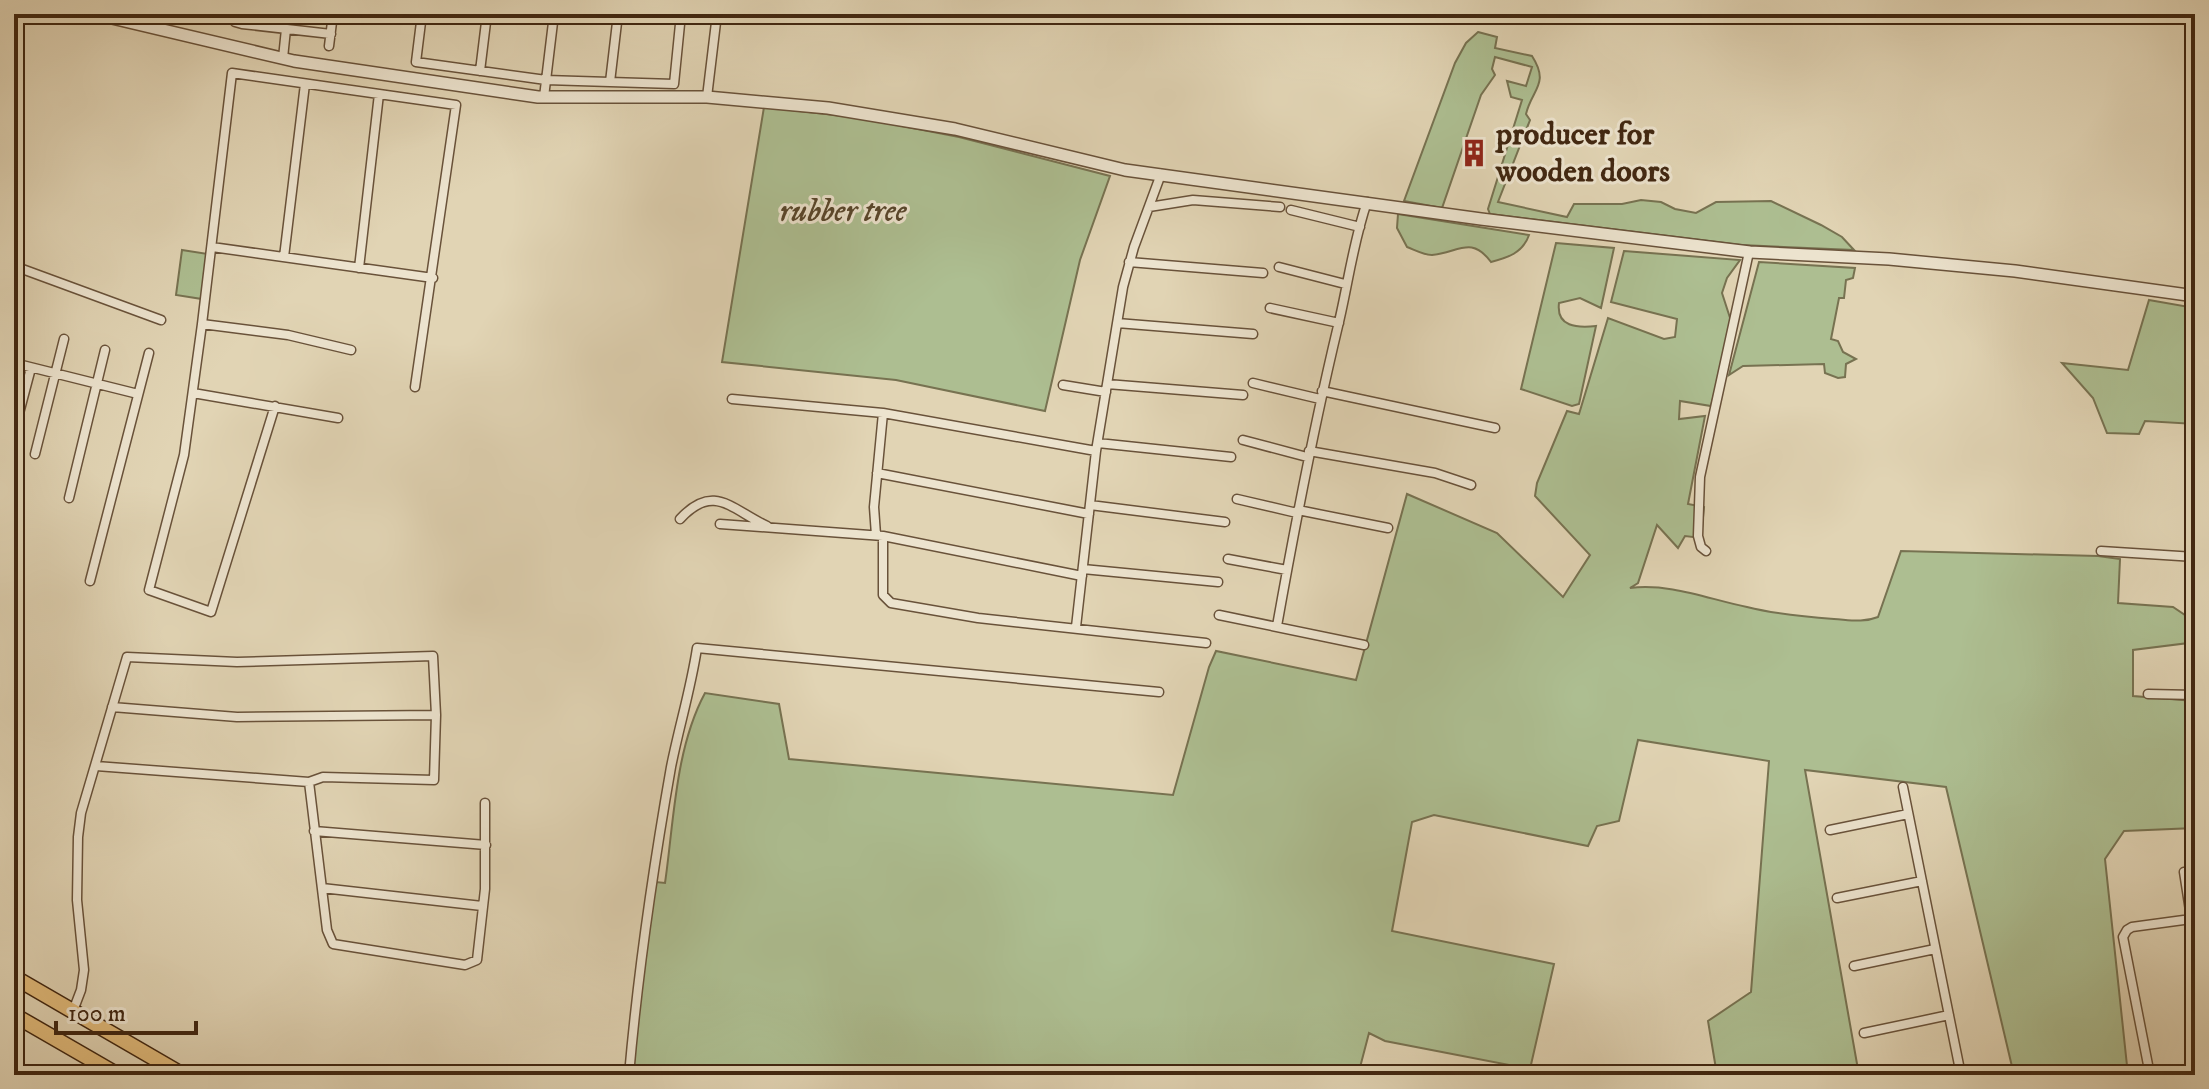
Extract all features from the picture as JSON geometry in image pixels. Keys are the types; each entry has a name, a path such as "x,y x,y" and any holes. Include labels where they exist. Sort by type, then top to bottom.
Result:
{"highway":[{"path":"14,977 183,1075"},
{"path":"14,1015 118,1075"}],"street":[{"path":"95,14 283,58 544,97 707,97 828,108 941,127 1125,170 1749,252 1968,266 2195,296"},
{"path":"229,14 235,22 242,24 331,34"},
{"path":"329,46 333,14"},
{"path":"422,14 416,62 546,80 674,84 681,14"},
{"path":"480,71 487,14"},
{"path":"544,97 554,14"},
{"path":"610,82 618,14"},
{"path":"707,97 717,14"},
{"path":"283,58 286,29"},
{"path":"275,406 211,612 149,590 184,455 232,73 456,105 415,387"},
{"path":"284,257 305,84"},
{"path":"359,268 379,94"},
{"path":"1076,627 1097,447 1117,323 1129,262 1161,174"},
{"path":"1149,207 1193,200 1280,207"},
{"path":"1277,626 1308,454 1339,323 1345,284 1367,202"},
{"path":"1291,210 1360,227"},
{"path":"212,247 433,278"},
{"path":"1706,551 1701,547 1698,536 1700,477 1749,252"},
{"path":"1129,262 1263,273"},
{"path":"14,266 161,320"},
{"path":"1279,267 1345,284"},
{"path":"1270,308 1339,323"},
{"path":"1117,323 1253,334"},
{"path":"202,324 288,335 351,350"},
{"path":"35,454 64,339"},
{"path":"69,498 105,350"},
{"path":"90,581 149,353"},
{"path":"14,363 138,394"},
{"path":"14,421 18,417 31,368"},
{"path":"1253,383 1495,428"},
{"path":"1063,385 1243,395"},
{"path":"193,393 338,418"},
{"path":"732,399 883,413 1097,447 1231,457"},
{"path":"883,413 874,507 880,536 883,595 888,602 978,618 1206,643"},
{"path":"1243,440 1308,454 1435,473 1471,485"},
{"path":"877,473 1089,510 1225,522"},
{"path":"1237,499 1388,528"},
{"path":"680,519 693,505 710,500 772,528"},
{"path":"720,524 880,536 1082,572 1218,582"},
{"path":"2101,551 2195,557"},
{"path":"1228,559 1287,570"},
{"path":"1219,615 1364,645"},
{"path":"629,1075 652,880 697,648 1159,692"},
{"path":"73,1011 84,970 77,900 81,813 127,657 237,662 433,656 436,715 434,780 323,777 309,782 96,766"},
{"path":"2148,694 2195,695"},
{"path":"112,707 237,717 436,715"},
{"path":"309,782 327,930 333,944 465,965 477,960 486,845 485,803"},
{"path":"1903,787 1961,1075"},
{"path":"1830,830 1908,814"},
{"path":"314,831 486,845"},
{"path":"2184,872 2195,943"},
{"path":"1837,898 1922,881"},
{"path":"322,888 482,906"},
{"path":"2150,1075 2124,934 2134,926 2191,919"},
{"path":"1854,966 1935,949"},
{"path":"1864,1033 1949,1015"}],"green space":[{"path":"1478,32 1497,37 1495,48 1532,56 1540,73 1526,114 1530,120 1498,202 1567,217 1574,204 1622,204 1641,200 1661,202 1675,209 1696,213 1716,202 1771,201 1842,237 1854,250 1741,245 1490,214 1488,209 1522,100 1511,97 1507,81 1526,86 1532,67 1495,57 1492,69 1495,75 1481,95 1442,208 1404,201 1455,63 1466,43"},
{"name":"rubber tree","path":"764,107 861,118 959,137 1110,176 1080,260 1045,411 896,380 722,362"},
{"path":"1398,214 1529,235 1519,250 1491,262 1477,249 1470,247 1429,255 1407,247 1397,228"},
{"path":"1556,243 1614,248 1601,308 1580,298 1559,303 1564,321 1575,326 1596,326 1579,404 1572,406 1521,389"},
{"path":"182,250 208,254 202,299 176,295"},
{"path":"1624,251 1740,260 1727,278 1722,293 1732,324 1711,406 1680,401 1679,419 1705,416 1688,504 1704,507 1701,538 1685,536 1678,548 1657,525 1638,583 1630,588 1674,590 1768,612 1862,621 1878,617 1901,551 2098,556 2120,559 2118,603 2173,607 2185,615 2195,616 2195,694 2187,693 2189,643 2133,650 2133,696 2195,701 2195,828 2124,831 2105,859 2128,1075 2014,1075 1946,787 1805,770 1859,1075 1717,1075 1708,1021 1751,992 1769,761 1638,740 1619,821 1597,826 1588,846 1434,815 1412,822 1392,931 1554,964 1530,1069 1385,1041 1369,1033 1358,1075 637,1075 626,1070 656,882 665,883 682,761 687,738 705,693 779,704 789,759 1173,795 1216,651 1356,680 1407,494 1497,533 1563,597 1590,555 1535,496 1537,483 1567,411 1579,414 1608,318 1664,339 1675,337 1677,319 1611,302"},
{"path":"1759,262 1855,268 1853,278 1846,280 1844,298 1839,298 1831,339 1838,341 1843,352 1856,359 1846,364 1845,377 1825,373 1824,364 1743,366 1729,375"},
{"path":"2149,300 2195,308 2195,424 2145,421 2139,434 2107,433 2093,398 2062,363 2128,370"}],"place":[{"name":"producer for wooden doors","path":"1474,153"}]}
